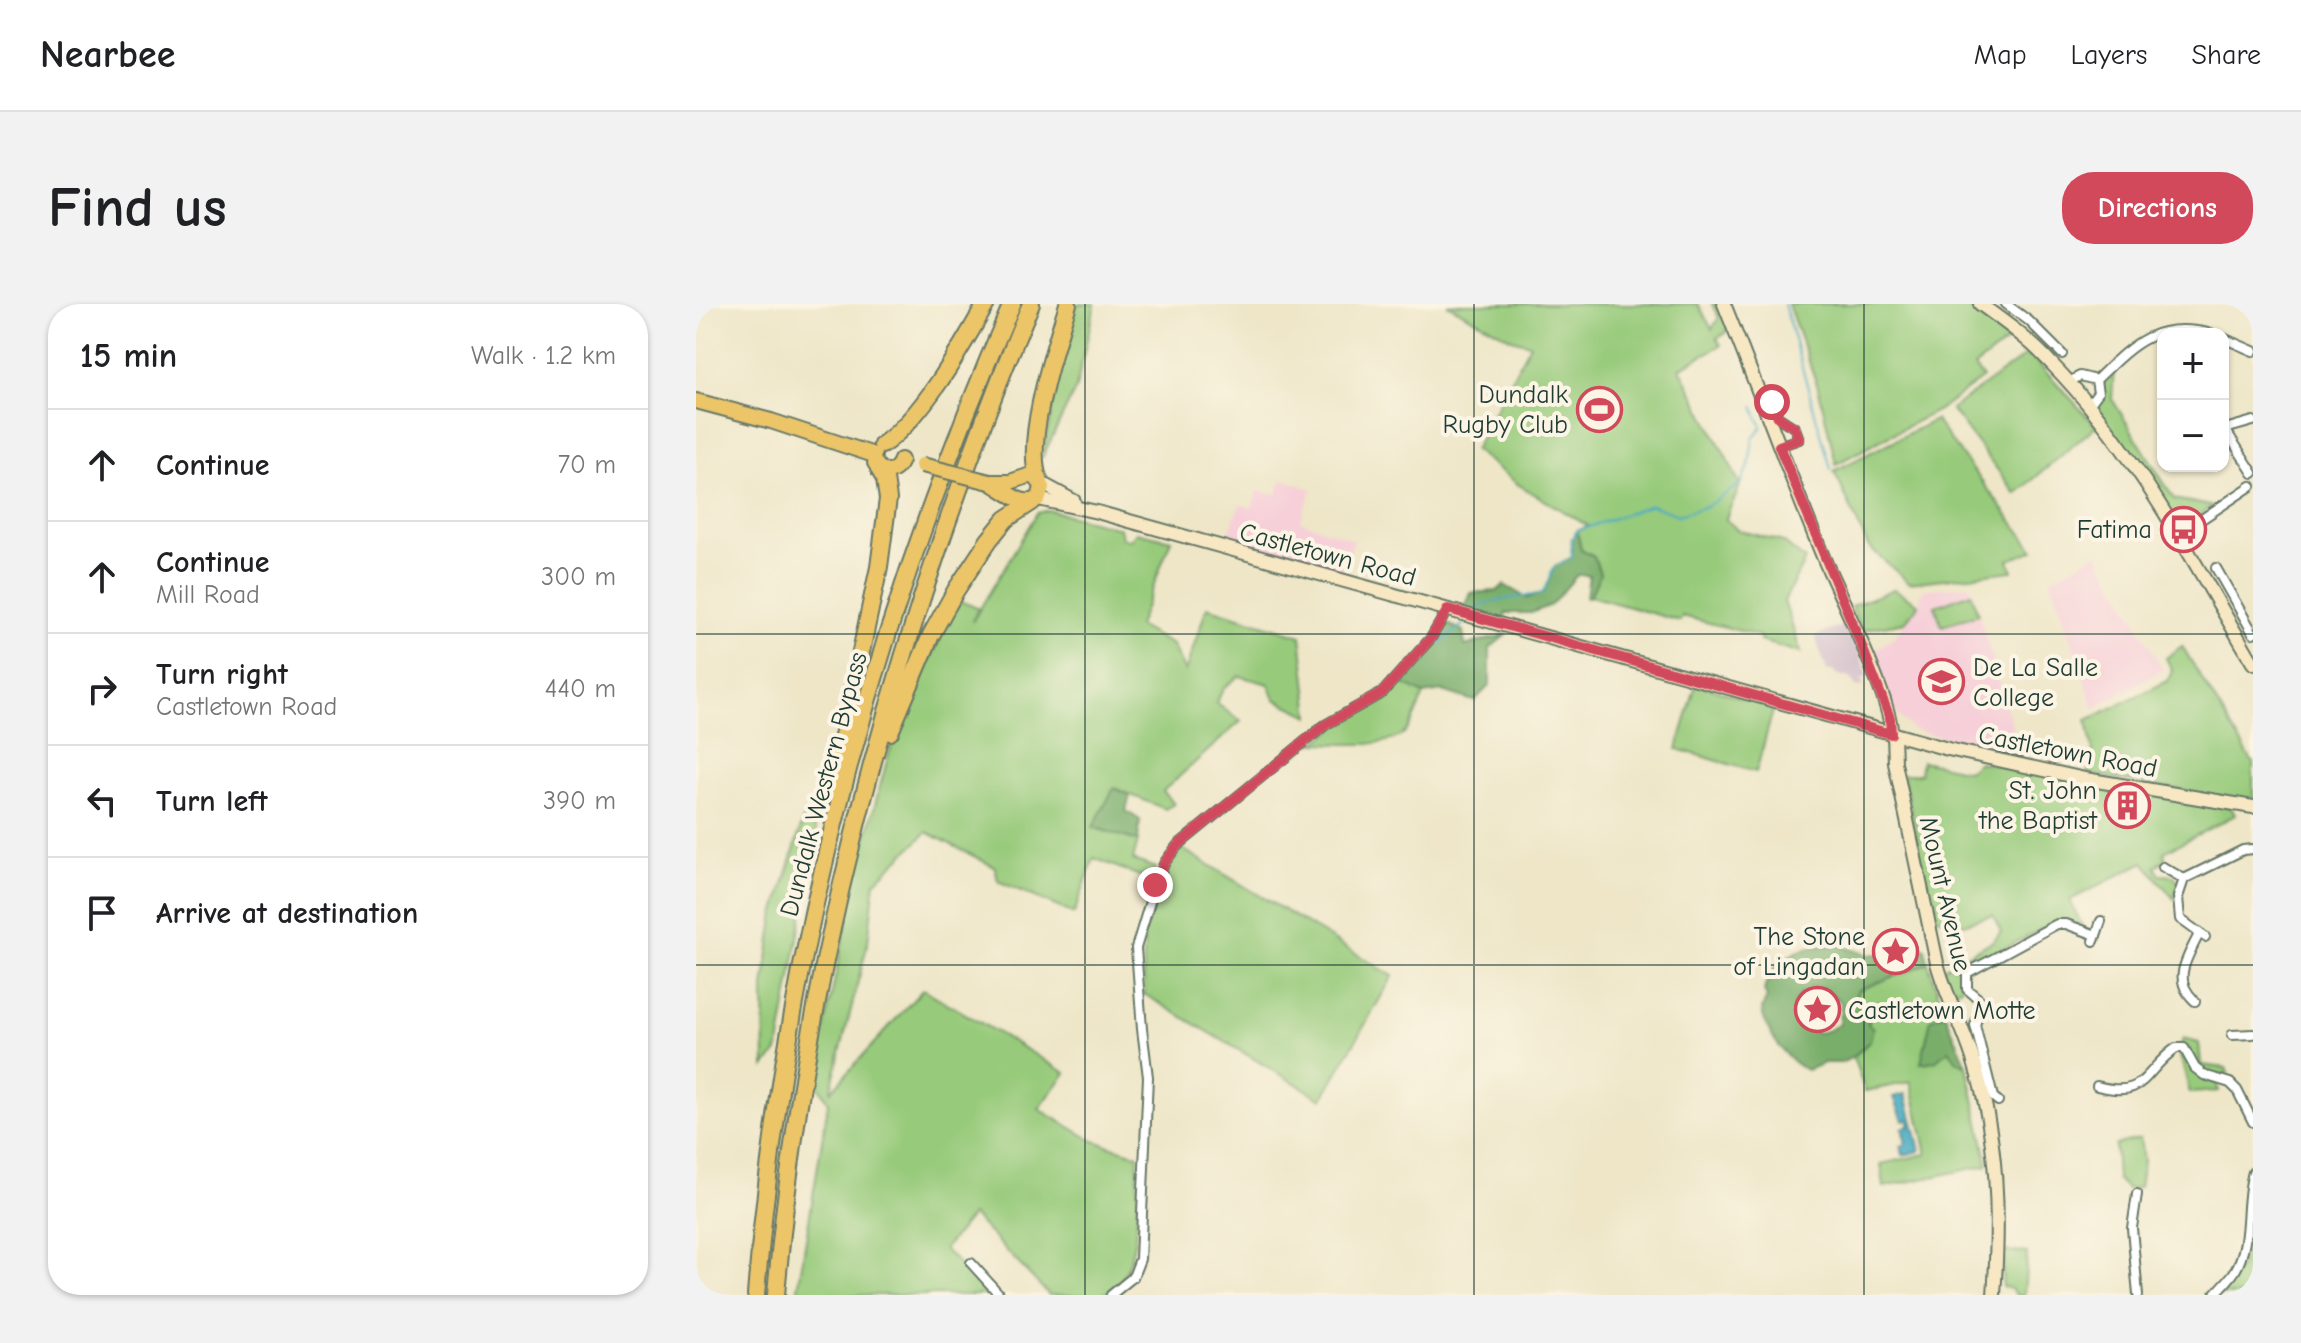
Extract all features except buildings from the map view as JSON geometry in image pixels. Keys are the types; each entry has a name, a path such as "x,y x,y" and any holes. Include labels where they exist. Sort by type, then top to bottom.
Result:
{"highway":[{"path":"803,960 843,736 879,567 888,499 878,456 918,409 986,304"},
{"name":"Dundalk Western Bypass","path":"756,1295 772,1145 803,960 854,750 891,623 970,402 1012,304"},
{"name":"Dundalk Western Bypass","path":"776,1295 787,1186 824,963 869,771 906,642 992,399 1031,304"},
{"path":"1040,481 1033,458 1040,415 1068,304"},
{"path":"787,1186 829,966 867,805 889,735 931,635 956,590 1006,519 1029,500"}],"main road":[{"path":"696,401 771,421 878,456 893,471 901,460"},
{"path":"878,456 890,444 898,448 901,460"},
{"path":"901,460 990,482 1029,500"},
{"path":"990,482 1010,482 1031,475 1040,481 1042,490 1029,500"},
{"path":"1020,478 1014,487 1029,500"}],"street":[{"name":"Mount Avenue","path":"1724,304 1890,718 1892,747 1937,963 1974,1060 1995,1149 1999,1205 1994,1295"},
{"path":"1980,304 2054,353"},
{"path":"2006,304 2054,353 2069,382 2112,432 2169,520 2253,663"},
{"path":"2096,380 2134,343 2157,335"},
{"path":"2229,341 2253,351"},
{"path":"2069,382 2080,376 2096,380"},
{"path":"2089,405 2098,393 2096,380"},
{"path":"1772,402 1778,417 1795,428 1799,439 1779,446"},
{"path":"2229,426 2253,421"},
{"path":"2196,523 2252,488 2250,480 2253,474 2229,435"},
{"name":"Castletown Road","path":"1040,481 1091,510"},
{"name":"Castletown Road","path":"1029,500 1091,510 1892,734 2085,779 2253,807"},
{"path":"2169,520 2184,517 2196,523"},
{"path":"2185,548 2196,537 2196,523"},
{"path":"2216,568 2253,633"},
{"path":"2214,596 2228,588"},
{"path":"1111,1295 1133,1277 1140,1259 1148,1077 1136,948 1142,922 1165,862 1177,846 1325,725 1382,693 1431,638 1448,609"},
{"path":"2195,1001 2181,984 2183,973 2202,936 2180,919 2178,897 2184,879 2243,850 2253,849"},
{"path":"2163,867 2184,879"},
{"path":"1998,1101 1993,1097 1977,1037 1975,1025 1980,1000 1967,989 1967,973 2057,924 2066,924 2095,938 2101,921"},
{"path":"1949,997 1967,989"},
{"path":"2232,1035 2253,1034"},
{"path":"2097,1086 2116,1091 2141,1085 2163,1057 2176,1048 2184,1048 2195,1068 2204,1075 2230,1083 2237,1090 2253,1122"},
{"path":"2214,1295 2236,1270 2240,1258 2253,1172"},
{"path":"2137,1194 2132,1228 2138,1295"},
{"path":"971,1263 1000,1295"}],"shaded area":[{"path":"1283,479 1312,489 1300,521 1354,540 1343,574 1225,542 1240,504 1252,508 1257,491 1277,494"},
{"path":"2097,553 2163,669 2094,709 2051,579"},
{"name":"De La Salle College","path":"1970,585 2021,756 1913,730 1897,714 1874,651 1894,637 1919,606 1922,590"},
{"path":"1848,624 1868,676 1861,679 1864,686 1855,687 1852,679 1827,671 1815,636"}],"green space":[{"path":"1077,304 1095,304 1076,388 1042,458 1065,344"},
{"name":"Dundalk Rugby Club","path":"1447,304 1698,304 1712,329 1719,318 1712,304 1720,304 1729,325 1725,334 1717,338 1721,345 1680,368 1740,484 1726,520 1738,530 1783,542 1805,560 1784,601 1801,653 1760,641 1760,636 1682,616 1680,621 1590,596 1600,573 1594,557 1581,550 1577,531 1588,526 1519,485 1474,450 1530,344 1512,339"},
{"path":"1788,304 1967,304 2013,337 1974,367 1983,378 1940,409 1836,464 1819,390"},
{"path":"2029,353 2096,426 2016,494 1951,409"},
{"path":"2114,367 2112,399 2174,499 2212,506 2199,517 2170,515 2096,408 2102,379"},
{"path":"1935,420 2034,550 2009,560 2013,571 1909,583 1868,546 1834,471"},
{"path":"1048,510 1120,528 1122,538 1130,540 1136,532 1171,540 1138,626 1172,645 1185,672 1207,607 1301,636 1310,716 1275,699 1269,684 1239,676 1224,688 1216,703 1241,721 1163,791 1174,804 1165,809 1114,788 1094,828 1138,841 1133,860 1156,868 1152,881 1094,858 1074,914 998,881 995,867 927,832 875,882 868,942 830,1092 923,989 1066,1073 1039,1109 1094,1141 1138,1155 1135,1235 1124,1274 1114,1288 1099,1295 1049,1295 972,1215 944,1249 988,1295 797,1295 828,1103 814,1078 859,864 889,753 928,663 960,601 978,608 972,622 1037,513"},
{"path":"1577,531 1581,550 1594,557 1600,574 1590,596 1586,598 1589,575 1577,575 1551,605 1531,613 1506,613 1503,620 1464,610 1471,593 1497,591 1504,585 1527,598 1543,593 1554,567 1572,557 1571,540"},
{"path":"1894,589 1919,604 1905,622 1861,630 1851,606"},
{"path":"1971,593 1978,614 1942,626 1935,606"},
{"path":"1448,624 1463,631 1465,646 1507,634 1490,648 1490,685 1474,701 1443,691 1424,694 1400,682"},
{"path":"2182,646 2253,763 2253,802 2087,774 2093,752 2087,720 2168,681 2172,670 2166,658"},
{"path":"1400,682 1424,694 1408,729 1401,736 1378,743 1315,743 1340,723 1377,704"},
{"path":"1696,684 1774,707 1756,772 1677,749"},
{"path":"1922,761 1968,771 1979,762 2231,807 2235,815 2164,852 2166,860 2155,866 2160,875 2174,876 2179,882 2174,899 2144,862 2070,900 2082,926 2056,921 1968,968 1961,988 1951,989 1943,968 1993,941 2001,932 1993,915 1956,926 1933,914 1903,774 1920,774"},
{"path":"1114,788 1130,795 1126,811 1140,820 1138,841 1093,827"},
{"path":"805,813 817,831 778,1051 765,1067 764,987 774,918"},
{"path":"1181,848 1393,976 1322,1099 1144,994 1144,934 1168,866"},
{"path":"1841,946 1868,955 1887,953 1893,958 1900,958 1908,947 1925,948 1928,963 1858,990 1858,1004 1868,1007 1871,1014 1868,1024 1873,1028 1870,1041 1853,1057 1841,1063 1824,1063 1807,1070 1778,1045 1762,1009 1767,997 1764,991 1767,982 1776,967 1789,956 1805,949","holes":["1812,987 1825,989 1841,1002 1839,1023 1827,1031 1808,1031 1793,1018 1795,1003 1803,992"]},
{"path":"1928,963 1945,1013 1931,1020 1957,1060 1967,1066 1988,1165 1884,1187 1881,1164 1927,1154 1911,1082 1865,1091 1853,1057 1870,1041 1868,1007 1858,1004 1856,997 1858,990"},
{"path":"1945,1013 1967,1066 1957,1061 1949,1050 1935,1061 1921,1063 1931,1019"},
{"path":"2183,1039 2199,1043 2201,1065 2226,1068 2228,1073 2219,1077 2216,1083 2219,1091 2190,1093 2179,1051"},
{"path":"2140,1138 2143,1161 2139,1187 2127,1189 2117,1179 2115,1145"},
{"path":"2253,1219 2253,1270 2244,1295 2218,1295 2239,1269"},
{"path":"2002,1251 2027,1253 2024,1295 2016,1295 2002,1286"}],"water":[{"path":"1906,1094 1920,1151 1903,1155 1901,1146 1906,1144 1902,1128 1910,1126 1908,1119 1903,1120 1894,1097"}],"waterway":[{"path":"1784,304 1831,469"},
{"path":"1475,610 1496,601 1543,593 1554,567 1572,557 1571,540 1577,531 1651,505 1678,515 1707,506 1740,484 1749,466 1753,438 1762,427 1754,407"},
{"path":"1429,647 1440,644 1466,622"}],"place":[{"name":"Dundalk Rugby Club","path":"1599,409"},
{"name":"Fatima","path":"2183,529"},
{"name":"De La Salle College","path":"1942,682"},
{"name":"St. John the Baptist","path":"2128,805"},
{"name":"The Stone of Lingadan","path":"1896,951"},
{"name":"Castletown Motte","path":"1817,1010"}],"route":[{"path":"1155,885 1165,862 1177,846 1325,725 1370,701 1392,684 1431,638 1448,609 1891,734 1890,718 1779,446 1799,439 1795,428 1778,417 1772,402"}]}
